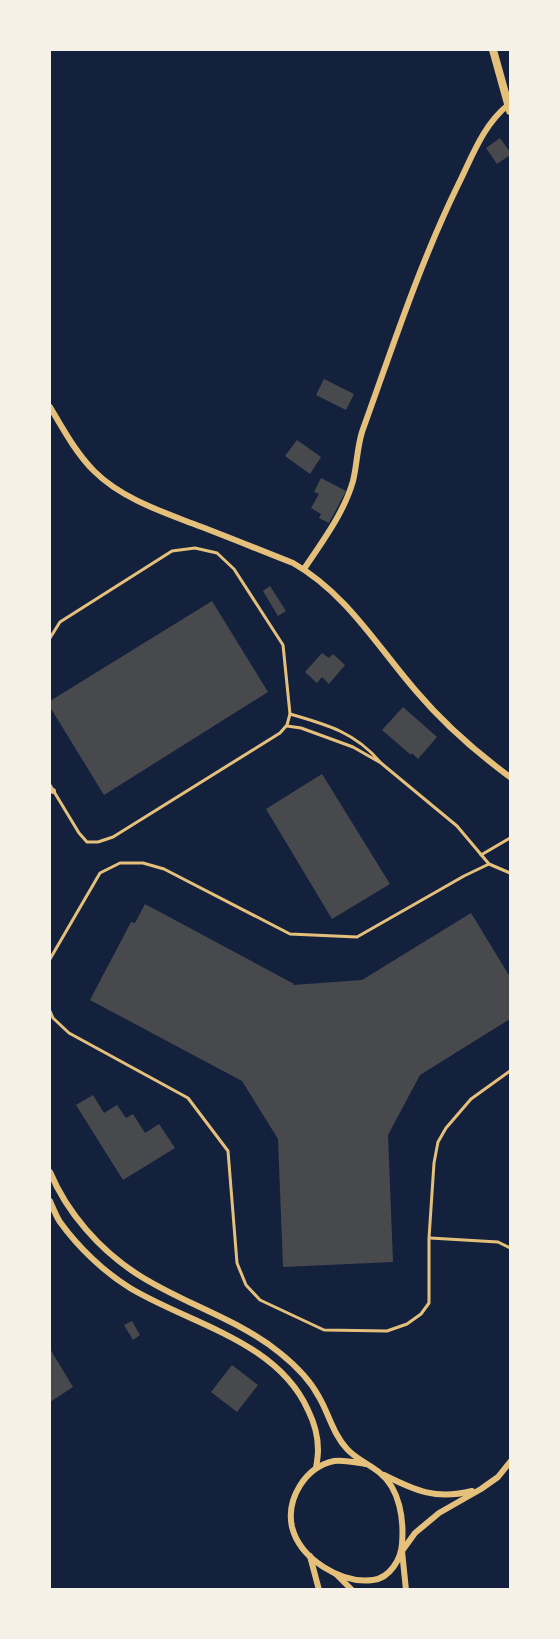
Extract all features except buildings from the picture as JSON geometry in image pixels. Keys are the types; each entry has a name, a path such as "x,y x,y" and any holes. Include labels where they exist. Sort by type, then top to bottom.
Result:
{"street":[{"path":"304,569 339,514 352,483 360,438 425,257 485,132 496,115 509,108 493,50"},
{"path":"50,407 93,470 123,493 154,509 293,563 312,574 351,610 415,690 447,725 510,777"},
{"path":"50,1172 70,1208 90,1234 117,1260 162,1288 241,1326 282,1354 304,1375 319,1395 337,1435 347,1449 365,1464 408,1487 433,1494 455,1495 481,1489"},
{"path":"50,1202 59,1221 108,1272 152,1300 250,1348 273,1364 297,1389 313,1421 318,1450 316,1468"},
{"path":"365,1464 348,1460 332,1462 316,1468 303,1479 294,1494 291,1510 292,1527 299,1543 310,1556 337,1575 356,1580 372,1580 388,1573 415,1533 439,1513 498,1477 510,1462"},
{"path":"380,1473 391,1486 402,1517 402,1551 406,1590"},
{"path":"310,1556 320,1590"},
{"path":"337,1575 352,1590"}],"lane":[{"path":"50,638 60,622 172,551 195,548 217,553 234,568 283,645 290,714 287,726 280,734 113,837 98,842 87,842 79,833 51,789"},
{"path":"290,714 346,733 369,749 381,763 457,826 489,864 510,873"},
{"path":"287,726 301,728 352,747 381,763"},
{"path":"481,855 510,838"},
{"path":"50,959 100,873 120,863 144,863 164,869 290,934 357,937 489,864"},
{"path":"50,1011 53,1018 69,1033 188,1098 228,1151 237,1263 246,1285 260,1300 324,1330 387,1331 407,1324 421,1314 429,1303 429,1238 434,1163 438,1142 446,1128 471,1099 510,1071"},
{"path":"429,1238 498,1242 510,1248"}]}
